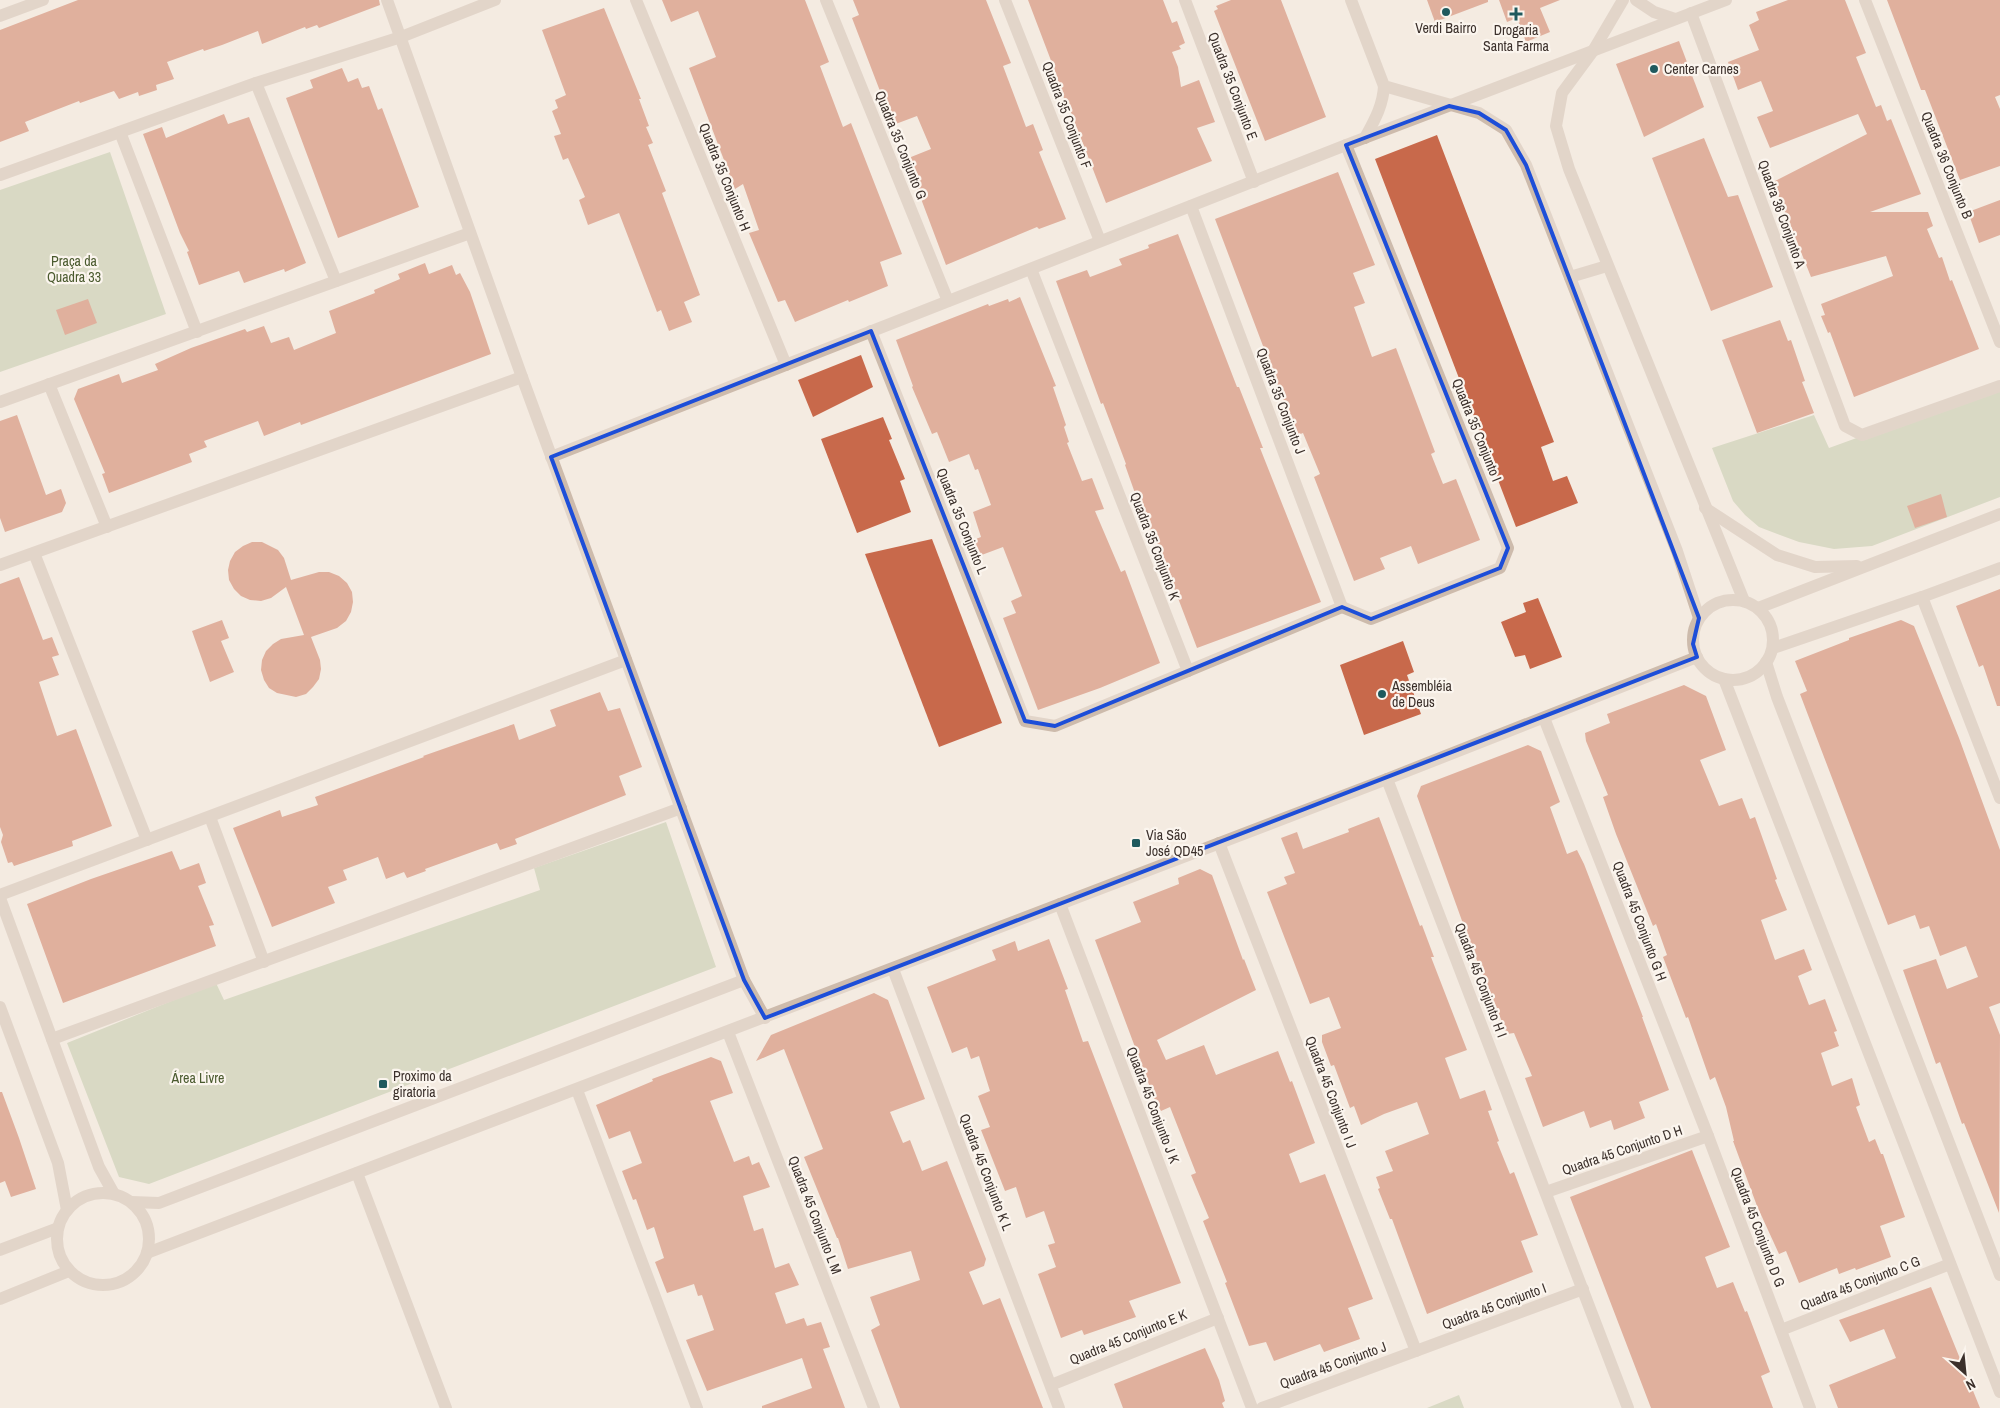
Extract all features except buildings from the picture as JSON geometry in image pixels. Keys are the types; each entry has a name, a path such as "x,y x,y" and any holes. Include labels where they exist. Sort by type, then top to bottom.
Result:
{"street":[{"path":"0,16 43,0"},
{"path":"387,0 522,377 744,980 764,1018"},
{"path":"0,175 256,83 401,37 495,0"},
{"name":"Quadra 35 Conjunto H","path":"636,0 786,365"},
{"name":"Quadra 35 Conjunto G","path":"826,0 948,301"},
{"name":"Quadra 35 Conjunto F","path":"1006,0 1100,241"},
{"name":"Quadra 35 Conjunto E","path":"1185,0 1254,182"},
{"path":"1351,0 1384,86 1383,98 1377,115 1365,138"},
{"path":"1623,0 1593,51 1562,93 1556,126 1569,169 1744,601"},
{"path":"1636,0 1654,12 1675,19"},
{"path":"551,456 1346,145 1726,0"},
{"name":"Quadra 36 Conjunto B","path":"1865,0 2000,342"},
{"name":"Quadra 36 Conjunto A","path":"1691,13 1845,426 1862,435 2000,386"},
{"path":"256,83 336,281"},
{"path":"1384,86 1479,113 1506,130 1526,165 1677,552 1699,618"},
{"path":"120,132 196,332"},
{"name":"Quadra 35 Conjunto I","path":"1342,607 1371,619 1500,568 1508,548 1346,145"},
{"name":"Quadra 35 Conjunto J","path":"1191,206 1342,607"},
{"path":"0,402 470,233"},
{"path":"1570,278 1608,266"},
{"name":"Quadra 35 Conjunto K","path":"1031,268 1188,671"},
{"name":"Quadra 35 Conjunto L","path":"871,331 1025,721 1055,726 1188,671"},
{"path":"0,565 522,377"},
{"path":"50,384 107,527"},
{"path":"1705,508 1777,555 1815,567 1867,566"},
{"path":"1758,608 2000,514"},
{"path":"34,553 148,840"},
{"path":"1773,648 1922,598 2000,568"},
{"path":"1922,598 2000,798"},
{"path":"1731,600 1744,601 1758,608 1771,625 1773,648 1766,662 1758,671 1748,677 1737,680 1724,679 1713,675 1704,668 1697,658 1693,644 1694,631 1699,618 1719,602 1731,600"},
{"path":"1188,671 1342,607"},
{"path":"147,1253 893,969 1697,658"},
{"path":"114,1194 99,1167 0,897 626,660"},
{"path":"1766,662 1777,697 1995,1246 2000,1275"},
{"path":"1724,679 2000,1392"},
{"name":"Quadra 45 Conjunto G H","path":"1544,718 1708,1136"},
{"name":"Quadra 45 Conjunto H I","path":"1387,779 1628,1408"},
{"path":"52,1040 681,808"},
{"path":"210,816 264,962"},
{"name":"Quadra 45 Conjunto I J","path":"1219,843 1416,1351"},
{"name":"Quadra 45 Conjunto J K","path":"1060,904 1252,1408"},
{"name":"Quadra 45 Conjunto K L","path":"893,969 1059,1408"},
{"path":"132,1202 141,1213 147,1225 149,1239 147,1253 141,1266 131,1276 118,1283 90,1284 77,1278 69,1271 58,1251 58,1228 67,1210 76,1201 88,1195 114,1194 132,1202 159,1203 744,980"},
{"path":"0,1007 58,1163 67,1210"},
{"name":"Quadra 45 Conjunto L M","path":"728,1032 874,1408"},
{"path":"577,1090 697,1408"},
{"name":"Quadra 45 Conjunto D H","path":"1546,1192 1708,1136"},
{"name":"Quadra 45 Conjunto D G","path":"1708,1136 1810,1408"},
{"path":"357,1173 446,1408"},
{"path":"0,1250 58,1228"},
{"name":"Quadra 45 Conjunto C G","path":"1781,1330 1950,1264"},
{"path":"0,1299 69,1271"},
{"name":"Quadra 45 Conjunto I","path":"1416,1351 1583,1289"},
{"name":"Quadra 45 Conjunto E K","path":"1051,1385 1218,1318"},
{"name":"Quadra 45 Conjunto J","path":"1262,1408 1416,1351"}],"highlighted area":[{"path":"1449,106 1479,113 1506,130 1526,165 1699,618 1693,644 1697,657 765,1018 744,980 551,457 871,331 1025,721 1055,726 1342,607 1371,619 1500,568 1508,548 1346,145"}],"green space":[{"name":"Praça da Quadra 33","path":"110,152 166,314 0,372 0,190"},
{"path":"2000,386 2000,497 1872,546 1834,549 1799,542 1759,527 1733,501 1712,448 1814,415 1829,448"},
{"name":"Área Livre","path":"666,822 716,967 149,1184 119,1177 67,1043 216,983 224,1000 540,890 534,868"},
{"path":"1459,1395 1464,1408 1427,1408"}],"place":[{"name":"Verdi Bairro","path":"1446,12"},
{"name":"Drogaria Santa Farma","path":"1516,14"},
{"name":"Center Carnes","path":"1654,69"},
{"name":"Assembléia de Deus","path":"1382,694"},
{"name":"Via São José QD45","path":"1136,843"},
{"name":"Proximo da giratoria","path":"383,1084"}]}
